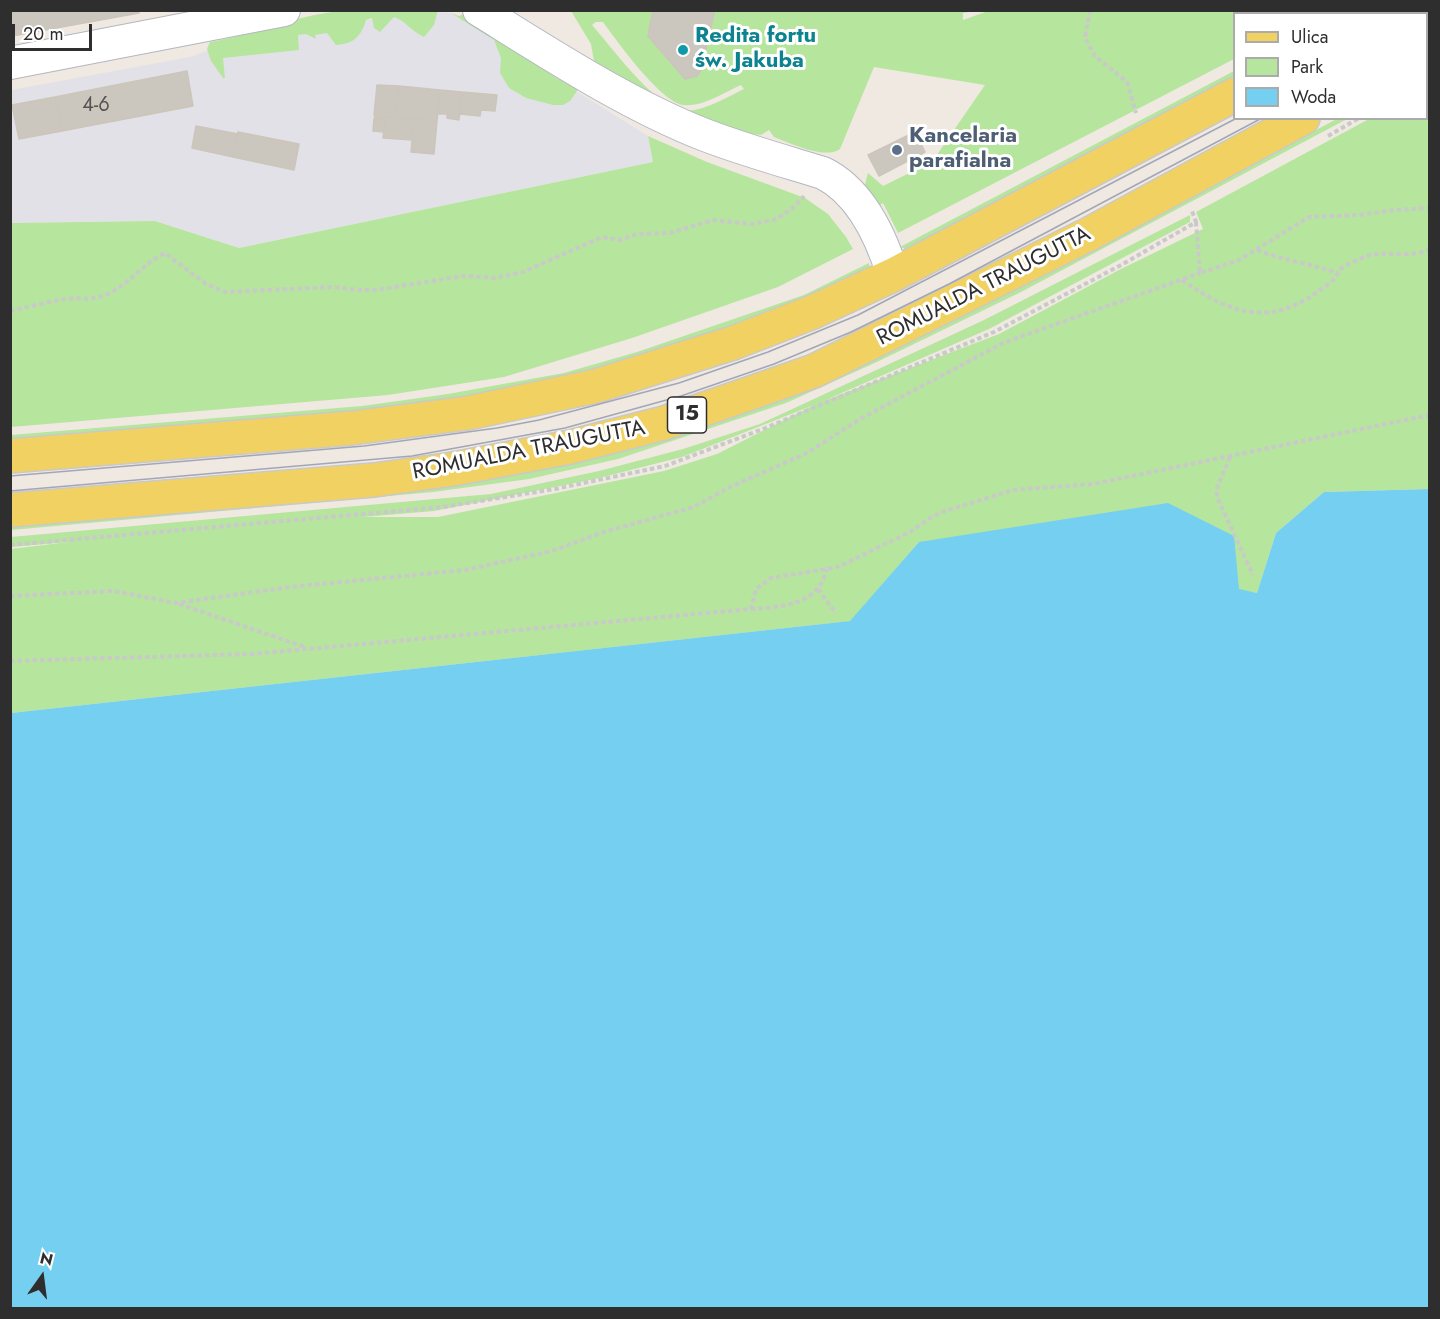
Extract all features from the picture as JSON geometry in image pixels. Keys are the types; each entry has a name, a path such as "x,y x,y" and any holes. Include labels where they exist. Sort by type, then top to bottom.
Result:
{"main road":[{"name":"15","path":"10,456 352,428 468,413 596,386 733,343 813,312 893,274 1233,96"},
{"name":"ROMUALDA TRAUGUTTA","path":"10,510 374,480 453,469 570,447 664,423 825,366 1089,234 1299,120"}],"street":[{"path":"10,63 284,10"},
{"path":"480,10 576,69 662,115 705,135 823,173 843,185 863,209 885,250 893,274"}],"path":[{"path":"1090,10 1085,38 1095,56 1127,81 1138,118"},
{"path":"10,311 66,299 91,300 108,294 128,283 152,260 165,253 206,284 225,292 332,287 376,290 463,276 495,278 523,272 602,237 620,240 637,234 670,233 712,220 752,224 777,219 794,207 823,173"},
{"path":"176,603 290,587 465,570 552,551 604,532 694,507 728,488 807,453 860,419 1003,342 1239,260 1309,217 1430,208"},
{"path":"1196,222 1200,273"},
{"path":"1181,280 1206,297 1227,307 1258,314 1289,307 1310,298 1334,280 1341,269 1366,256 1386,252 1407,254 1430,249"},
{"path":"1256,250 1283,260 1305,262 1338,273"},
{"path":"751,609 756,589 764,581 838,567 910,532 945,511 1013,490 1093,484 1430,415"},
{"path":"1230,456 1217,488 1217,496 1253,575"},
{"path":"10,661 252,654 779,607 808,597 818,589 824,579 826,569"},
{"path":"818,589 836,614"},
{"path":"10,596 114,591 176,603 309,648"}],"shaded area":[{"path":"418,11 451,13 464,19 648,136 653,162 239,248 155,221 11,223 11,90 190,57 217,47"}],"green space":[{"path":"365,9 438,10 434,25 424,37 394,17 380,32 374,28 372,18 366,20 362,31 356,38 347,43 336,45 327,33 315,35 316,39 306,34 298,35 299,50 223,58 225,78 211,61 207,49 210,42 324,13"},
{"path":"991,10 1328,11 1233,12 1233,60 898,233 883,203 877,207 864,188 868,173 883,186 932,162 985,85 874,67 840,149 834,152 817,152 774,137 769,130 761,135 713,128 604,73 594,61 591,44 571,11 653,11 648,36 685,79 697,76 701,70 715,11 974,11 963,13 963,20","holes":["596,22 603,22 652,83 674,102 684,105 699,104 741,85 744,89 702,108 687,111 676,109 663,101 636,77 592,25"]},
{"path":"451,13 470,16 558,79 567,80 579,88 570,101 563,105 553,105 526,98 509,88 500,73 501,58 494,40"},
{"path":"1233,72 1233,81 910,250 900,247"},
{"path":"1429,86 1429,489 1324,492 1276,533 1257,593 919,542 851,621 11,713 11,549 69,542 11,547 11,537 491,494 599,471 683,449 760,424 984,320 1190,215 1190,222 989,329 821,402 999,334 1119,270 1203,229 1196,212 1367,120 1428,120","holes":["814,405 717,454 664,471 438,517 363,517 434,511 595,479 682,457"]},
{"path":"1335,120 1345,120 1021,292 879,361 786,403 618,459 529,479 433,492 11,530 11,523 427,487 533,471 671,437 741,414 897,349"},
{"path":"648,136 707,162 805,198 828,214 853,249 778,287 632,338 504,377 388,395 11,427 11,223 155,221 239,248 653,162"},
{"path":"869,263 870,271 758,319 662,352 499,394 395,409 11,442 11,435 362,406 448,394 564,373 637,352 804,295"}],"water":[{"path":"1429,489 1429,1308 11,1308 11,713 850,621 919,542 1168,503 1234,536 1239,589 1257,593 1276,533 1324,492"}],"building":[{"path":"10,10 139,10 139,13 12,36"},
{"name":"Redita fortu św. Jakuba","path":"653,10 715,10 701,70 697,76 685,79 648,36"},
{"path":"187,71 193,106 62,131 55,97"},
{"path":"377,85 399,86 396,118 374,115"},
{"path":"399,86 440,90 437,121 396,118"},
{"path":"440,90 462,92 459,120 447,118 447,114 438,114"},
{"path":"462,92 497,95 495,111 481,110 480,116 460,114"},
{"path":"55,97 62,131 19,139 12,105"},
{"path":"375,116 414,119 412,140 383,138 385,120 374,119"},
{"path":"374,119 385,120 384,132 373,131"},
{"path":"414,119 437,121 434,154 411,152"},
{"path":"196,126 238,134 233,157 192,148"},
{"path":"238,132 299,144 294,170 233,157"},
{"path":"915,132 925,152 879,176 868,155"}],"tram line":[{"path":"10,476 364,446 497,428 539,420 679,383 768,352 858,315 1233,120"},
{"path":"10,491 412,456 565,428 681,396 774,364 851,332 949,284 1258,120"}],"place":[{"name":"Redita fortu św. Jakuba","path":"683,50"},
{"name":"Kancelaria parafialna","path":"897,150"}]}
